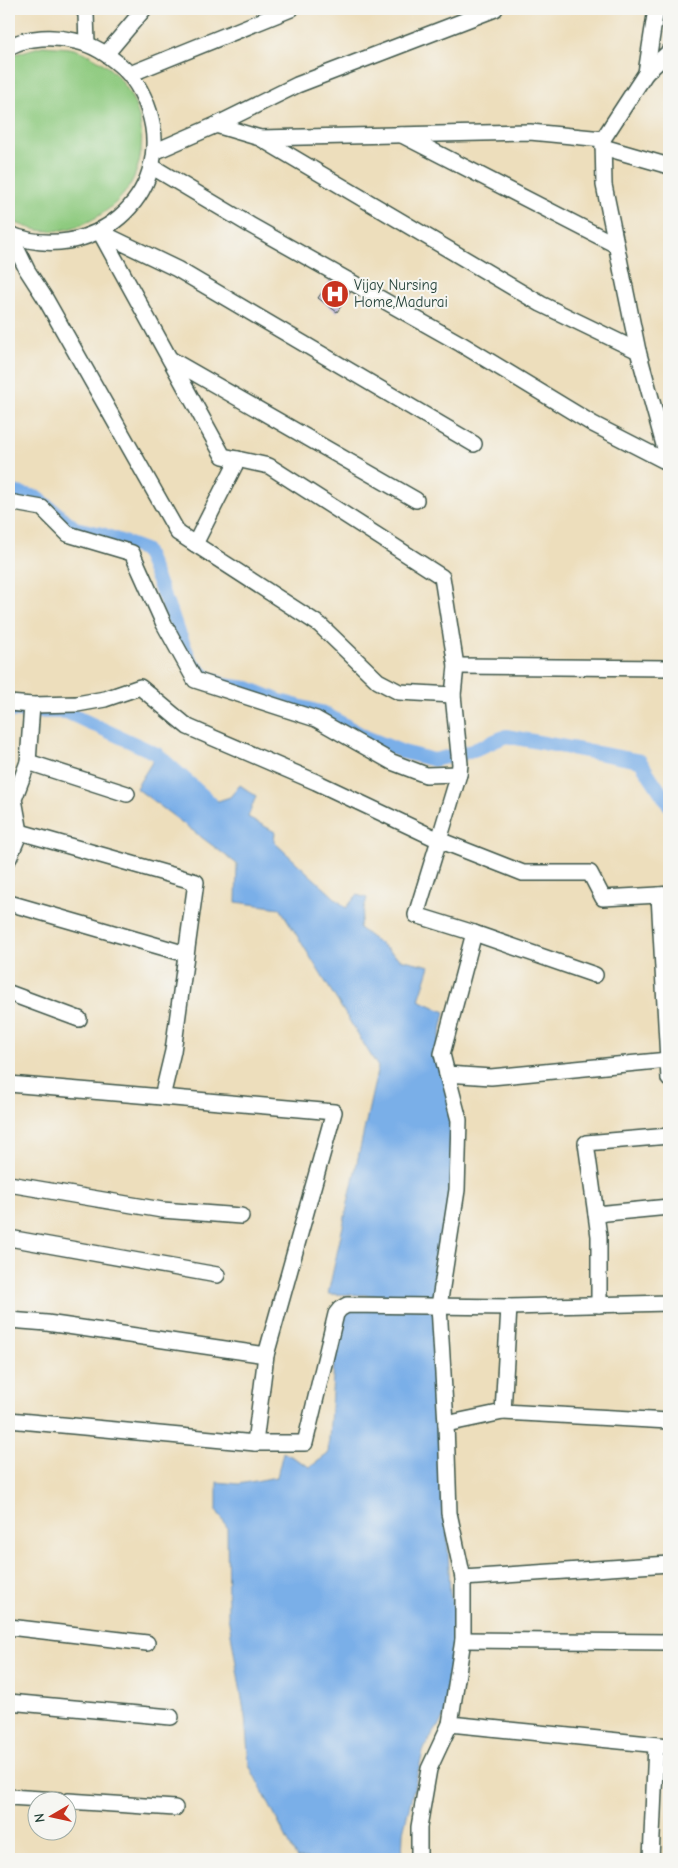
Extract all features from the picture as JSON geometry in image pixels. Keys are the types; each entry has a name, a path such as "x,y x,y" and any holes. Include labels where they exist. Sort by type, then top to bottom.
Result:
{"street":[{"path":"84,9 88,44"},
{"path":"107,53 144,9"},
{"path":"130,74 291,9"},
{"path":"152,159 297,85 496,9"},
{"path":"646,73 656,9"},
{"path":"9,234 32,242 55,243 78,240 100,232 123,215 140,192 152,159 153,124 144,97 130,74 107,53 88,44 63,38 37,38 10,43"},
{"path":"669,52 646,73 603,143 604,185 616,245 638,351 669,463"},
{"path":"216,125 260,138 542,304 638,351"},
{"path":"260,138 530,132 603,143 669,166"},
{"path":"400,135 616,245"},
{"path":"152,159 250,225 461,344 593,424 669,463"},
{"path":"100,232 223,456 269,466 442,577 456,666 453,695 459,762 439,840 416,915 474,933 595,976"},
{"path":"100,232 177,269 474,444"},
{"path":"9,234 27,270 46,298 178,533 320,625 378,681 399,692 453,695"},
{"path":"170,359 416,500"},
{"path":"195,544 238,459"},
{"path":"9,502 42,508 68,534 132,553 164,624 195,680 316,719 392,762 426,774 459,762"},
{"path":"456,666 669,668"},
{"path":"9,703 32,710 105,699 140,688 188,728 316,782 439,840 523,874 590,873 603,898 664,894 669,1079"},
{"path":"9,858 20,832 14,799 28,762 32,710"},
{"path":"28,762 127,794"},
{"path":"20,832 196,882 173,1051 162,1097"},
{"path":"9,903 186,954"},
{"path":"419,1859 419,1827 429,1769 450,1724 463,1640 463,1578 449,1512 446,1424 436,1306 457,1190 460,1120 442,1054 474,933"},
{"path":"9,993 79,1019"},
{"path":"447,1074 491,1077 668,1060"},
{"path":"9,1084 334,1112 266,1355 255,1443"},
{"path":"599,1305 599,1236 586,1143 669,1136"},
{"path":"9,1184 162,1210 241,1216"},
{"path":"596,1214 669,1206"},
{"path":"9,1238 217,1275"},
{"path":"9,1420 255,1443 305,1443 336,1314 347,1305 509,1307 669,1303"},
{"path":"503,1412 509,1307"},
{"path":"9,1320 47,1323 266,1355"},
{"path":"446,1424 503,1412 669,1421"},
{"path":"463,1578 669,1564"},
{"path":"9,1627 147,1643"},
{"path":"463,1640 669,1642"},
{"path":"9,1702 171,1717"},
{"path":"450,1724 662,1745 651,1859"},
{"path":"9,1797 28,1798"},
{"path":"78,1802 175,1808"}],"green space":[{"path":"43,46 74,49 108,67 131,96 138,113 141,131 141,150 137,169 131,183 122,196 111,207 84,224 53,231 34,229 9,220 9,57"}],"water":[{"path":"157,754 195,789 218,801 230,797 240,785 256,796 248,817 275,832 274,842 346,908 357,895 367,898 359,928 400,959 430,966 419,1000 445,1012 436,1054 457,1120 452,1195 435,1298 408,1298 409,1308 428,1309 438,1317 450,1593 458,1623 448,1711 424,1748 403,1832 402,1859 297,1859 249,1765 245,1717 228,1616 227,1527 217,1511 217,1482 239,1484 277,1477 283,1452 310,1467 328,1454 335,1346 343,1314 357,1309 395,1307 394,1296 328,1294 378,1067 280,908 236,902 237,864 136,788"}],"building":[{"path":"333,276 352,290 337,312 318,298"}],"waterway":[{"path":"9,491 37,497 75,528 102,534 145,550 191,662 205,676 224,685 248,688 280,701 324,713 366,737 403,752 434,760 472,751 506,736 640,761 669,805"},
{"path":"9,711 66,712 157,754 210,802"}],"place":[{"name":"Vijay Nursing Home,Madurai","path":"335,294"}]}
